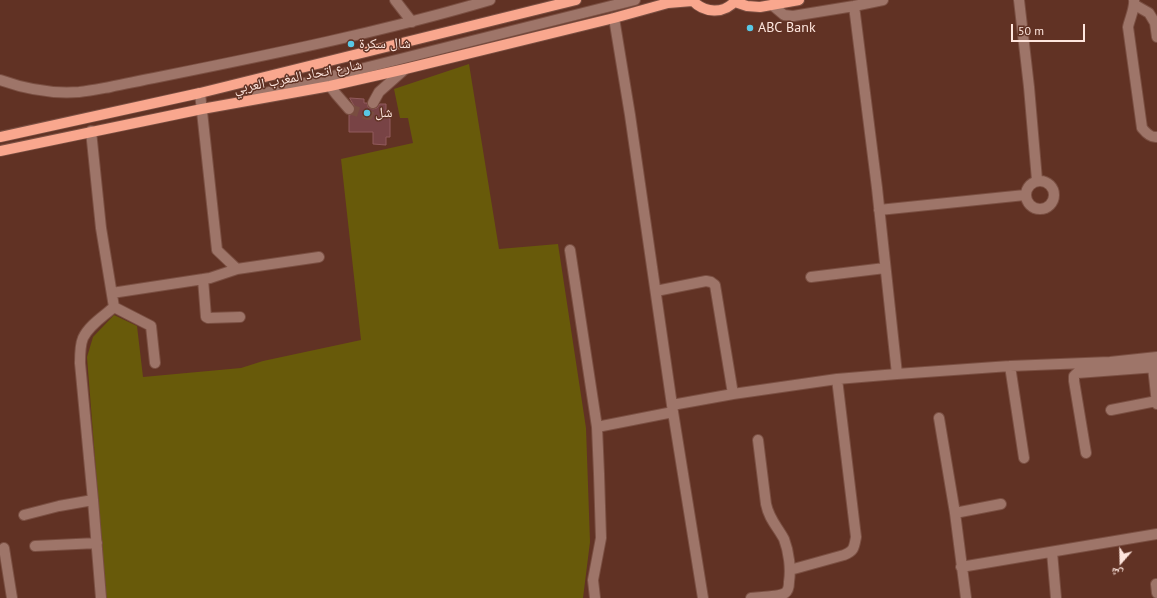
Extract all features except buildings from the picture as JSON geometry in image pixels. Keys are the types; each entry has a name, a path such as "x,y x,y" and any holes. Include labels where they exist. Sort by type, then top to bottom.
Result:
{"main road":[{"name":"شارع اتحاد المغرب العربي","path":"0,137 200,93 576,0"},
{"name":"شارع اتحاد المغرب العربي","path":"0,151 202,109 330,86 614,18 668,3 692,0"},
{"path":"692,0 702,8 713,11 725,8 736,1 747,6 760,7 799,0"}],"street":[{"path":"395,0 412,22"},
{"path":"0,80 15,85 47,91 78,92 309,46 412,22 490,0"},
{"path":"202,109 635,0"},
{"path":"772,4 784,15 792,16 883,0"},
{"path":"1019,0 1029,87 1037,180"},
{"path":"1157,37 1155,23 1149,13 1134,3 1128,27 1142,128 1147,134 1157,137"},
{"path":"854,6 897,374"},
{"path":"614,18 703,598"},
{"path":"373,103 379,92 405,69"},
{"path":"330,86 349,109"},
{"path":"200,93 218,250 238,269"},
{"path":"91,132 102,228 114,307"},
{"path":"1037,180 1047,182 1054,191 1053,201 1049,206 1039,209 1029,205 1025,195 1028,186 1037,180"},
{"path":"879,210 1025,195"},
{"path":"570,250 596,428 601,538 593,580 595,598"},
{"path":"112,293 203,279 238,269 319,257"},
{"path":"811,276 885,268"},
{"path":"203,279 206,317 240,317"},
{"path":"656,291 706,281 712,282 716,285 733,394"},
{"path":"114,307 151,326 155,363"},
{"path":"101,598 80,351 82,339 89,329 114,307"},
{"path":"596,428 733,394 837,379 1010,366 1110,362 1157,357"},
{"path":"1010,366 1024,458"},
{"path":"1086,453 1074,381 1074,376 1077,373 1155,367 1157,404"},
{"path":"790,570 844,555 851,552 855,546 856,537 837,379"},
{"path":"1111,410 1157,401"},
{"path":"939,418 955,513 965,598"},
{"path":"751,598 785,593 788,590 790,570 784,540 768,513 758,440"},
{"path":"24,515 59,506 93,500"},
{"path":"955,513 1001,504"},
{"path":"962,567 1157,534"},
{"path":"35,546 97,543"},
{"path":"4,548 12,598"},
{"path":"1052,552 1056,598"}],"shaded area":[{"path":"469,64 499,249 558,244 586,428 590,542 583,598 106,598 87,357 93,337 114,315 137,326 143,377 241,368 263,361 361,340 341,159 413,143 408,118 400,118 394,89"}],"tunnel":[{"path":"349,109 368,115 373,103"}],"place":[{"name":"ABC Bank","path":"750,28"},
{"name":"شال سكرة","path":"351,44"},
{"name":"شل","path":"367,113"}]}
